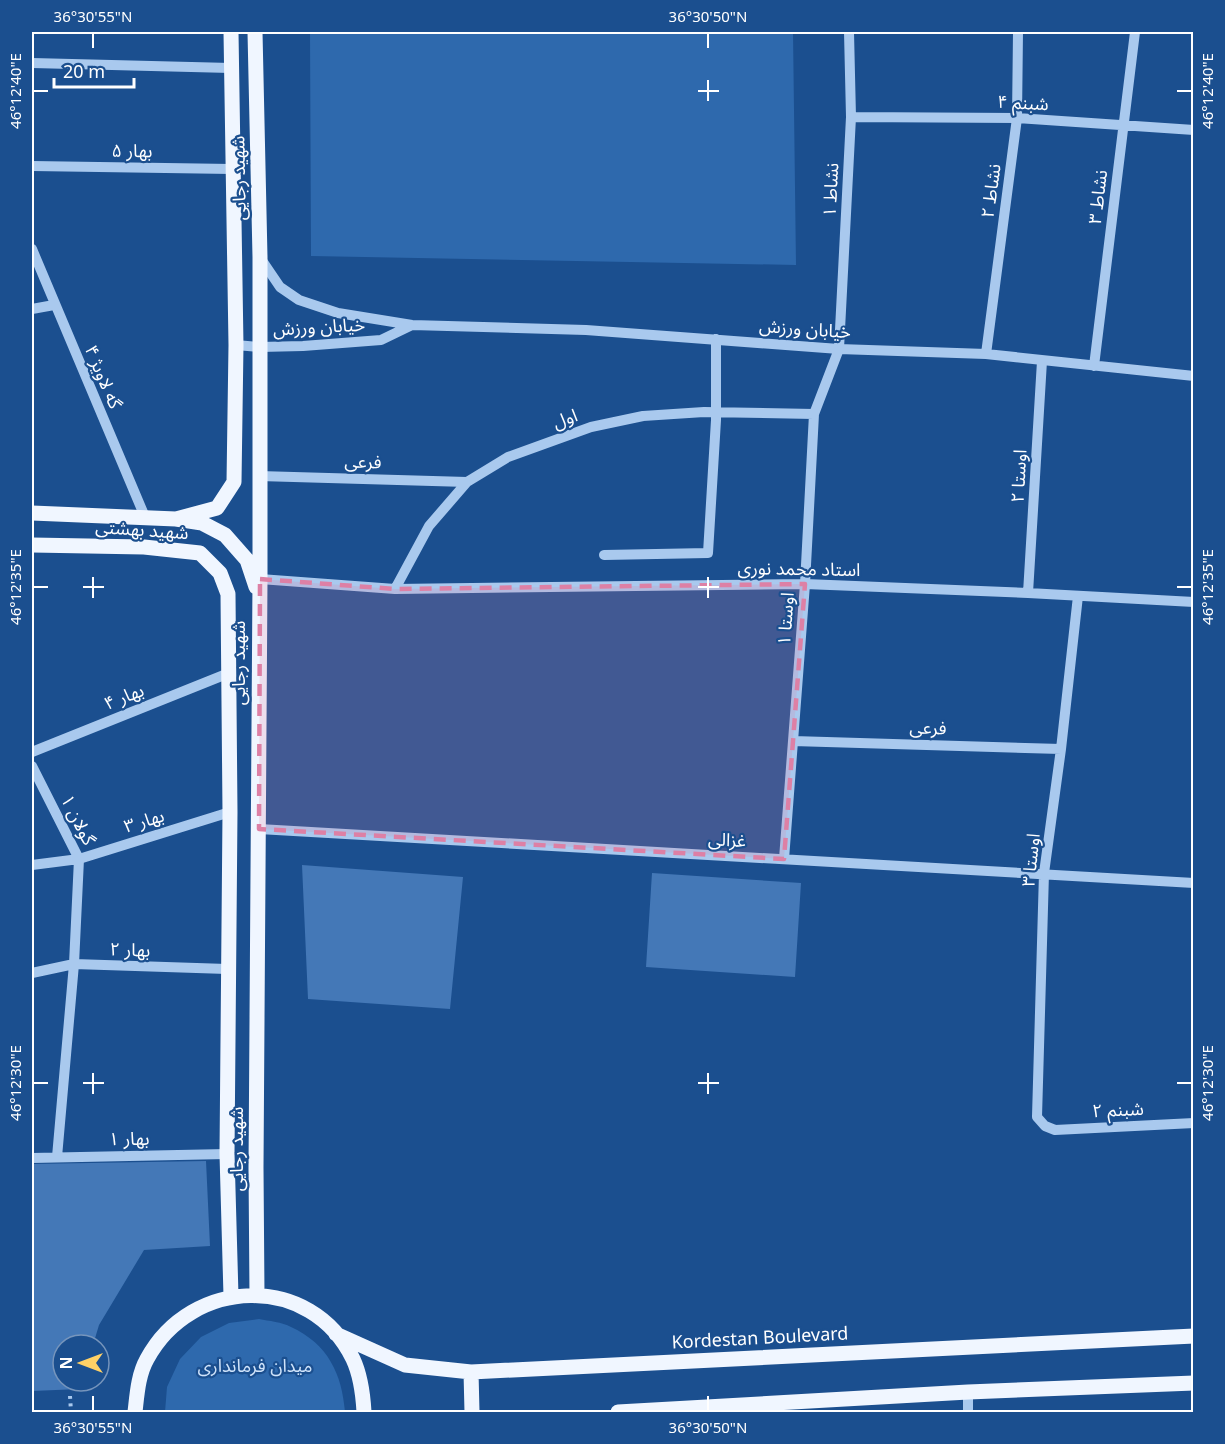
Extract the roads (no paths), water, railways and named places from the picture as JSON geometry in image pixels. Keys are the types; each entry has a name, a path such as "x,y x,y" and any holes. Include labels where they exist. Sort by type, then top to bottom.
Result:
{"main road":[{"name":"شهید رجایی","path":"176,519 217,508 234,482 236,345 231,32"},
{"name":"شهید رجایی","path":"255,32 260,257 257,1295"},
{"name":"شهید بهشتی","path":"32,513 176,519"},
{"path":"176,519 202,523 225,535 247,560 259,595"},
{"name":"شهید بهشتی","path":"32,545 144,547 200,553 220,573 228,594"},
{"name":"شهید رجایی","path":"228,594 230,812 227,1154 231,1296"},
{"path":"135,1413 137,1388 146,1361 160,1337 180,1318 205,1304 231,1296 257,1295 287,1301 313,1314 336,1334 353,1359 362,1388 364,1413"},
{"name":"Kordestan Boulevard","path":"336,1334 405,1365 471,1372 1194,1336"},
{"path":"471,1372 472,1413"},
{"path":"618,1413 968,1392 1194,1383"}],"street":[{"name":"نشاط ۱","path":"839,349 851,117 849,32"},
{"name":"نشاط ۲","path":"986,354 1017,118 1018,32"},
{"name":"نشاط ۳","path":"1094,366 1135,32"},
{"path":"32,63 231,68"},
{"name":"شبنم ۴","path":"851,117 1017,118 1194,130"},
{"name":"بهار ۵","path":"32,165 232,169"},
{"name":"گه لاویژ ۴","path":"32,249 145,517"},
{"name":"خیابان ورزش","path":"260,257 280,287 299,300 338,313 412,325 586,330 839,349 986,354 1194,376"},
{"path":"32,309 54,305"},
{"name":"خیابان ورزش","path":"236,345 303,346 381,340 412,325"},
{"path":"604,555 708,553 716,412 716,339"},
{"name":"اوستا ۱","path":"784,859 805,584 814,414 839,349"},
{"name":"اوستا ۲","path":"1028,592 1042,361"},
{"name":"اول","path":"395,589 429,526 467,482 508,457 591,427 642,416 716,412 814,414"},
{"name":"فرعی","path":"259,476 467,482"},
{"name":"استاد محمد نوری","path":"260,579 395,589 805,584 1028,592 1194,602"},
{"name":"اوستا ۳","path":"1045,1126 1037,1117 1044,873 1078,596"},
{"name":"بهار ۴","path":"32,752 229,673"},
{"name":"فرعی","path":"794,741 1061,749"},
{"name":"گولان ۱","path":"32,766 79,859 74,964 57,1157"},
{"name":"بهار ۳","path":"32,865 79,859 230,812"},
{"name":"غزالی","path":"259,829 1194,883"},
{"name":"بهار ۲","path":"32,973 74,964 227,969"},
{"name":"شبنم ۲","path":"1045,1126 1055,1130 1194,1123"},
{"name":"بهار ۱","path":"32,1158 227,1154"},
{"path":"968,1392 968,1413"}],"park label":[{"name":"میدان فرمانداری","path":"255,1366"}]}
